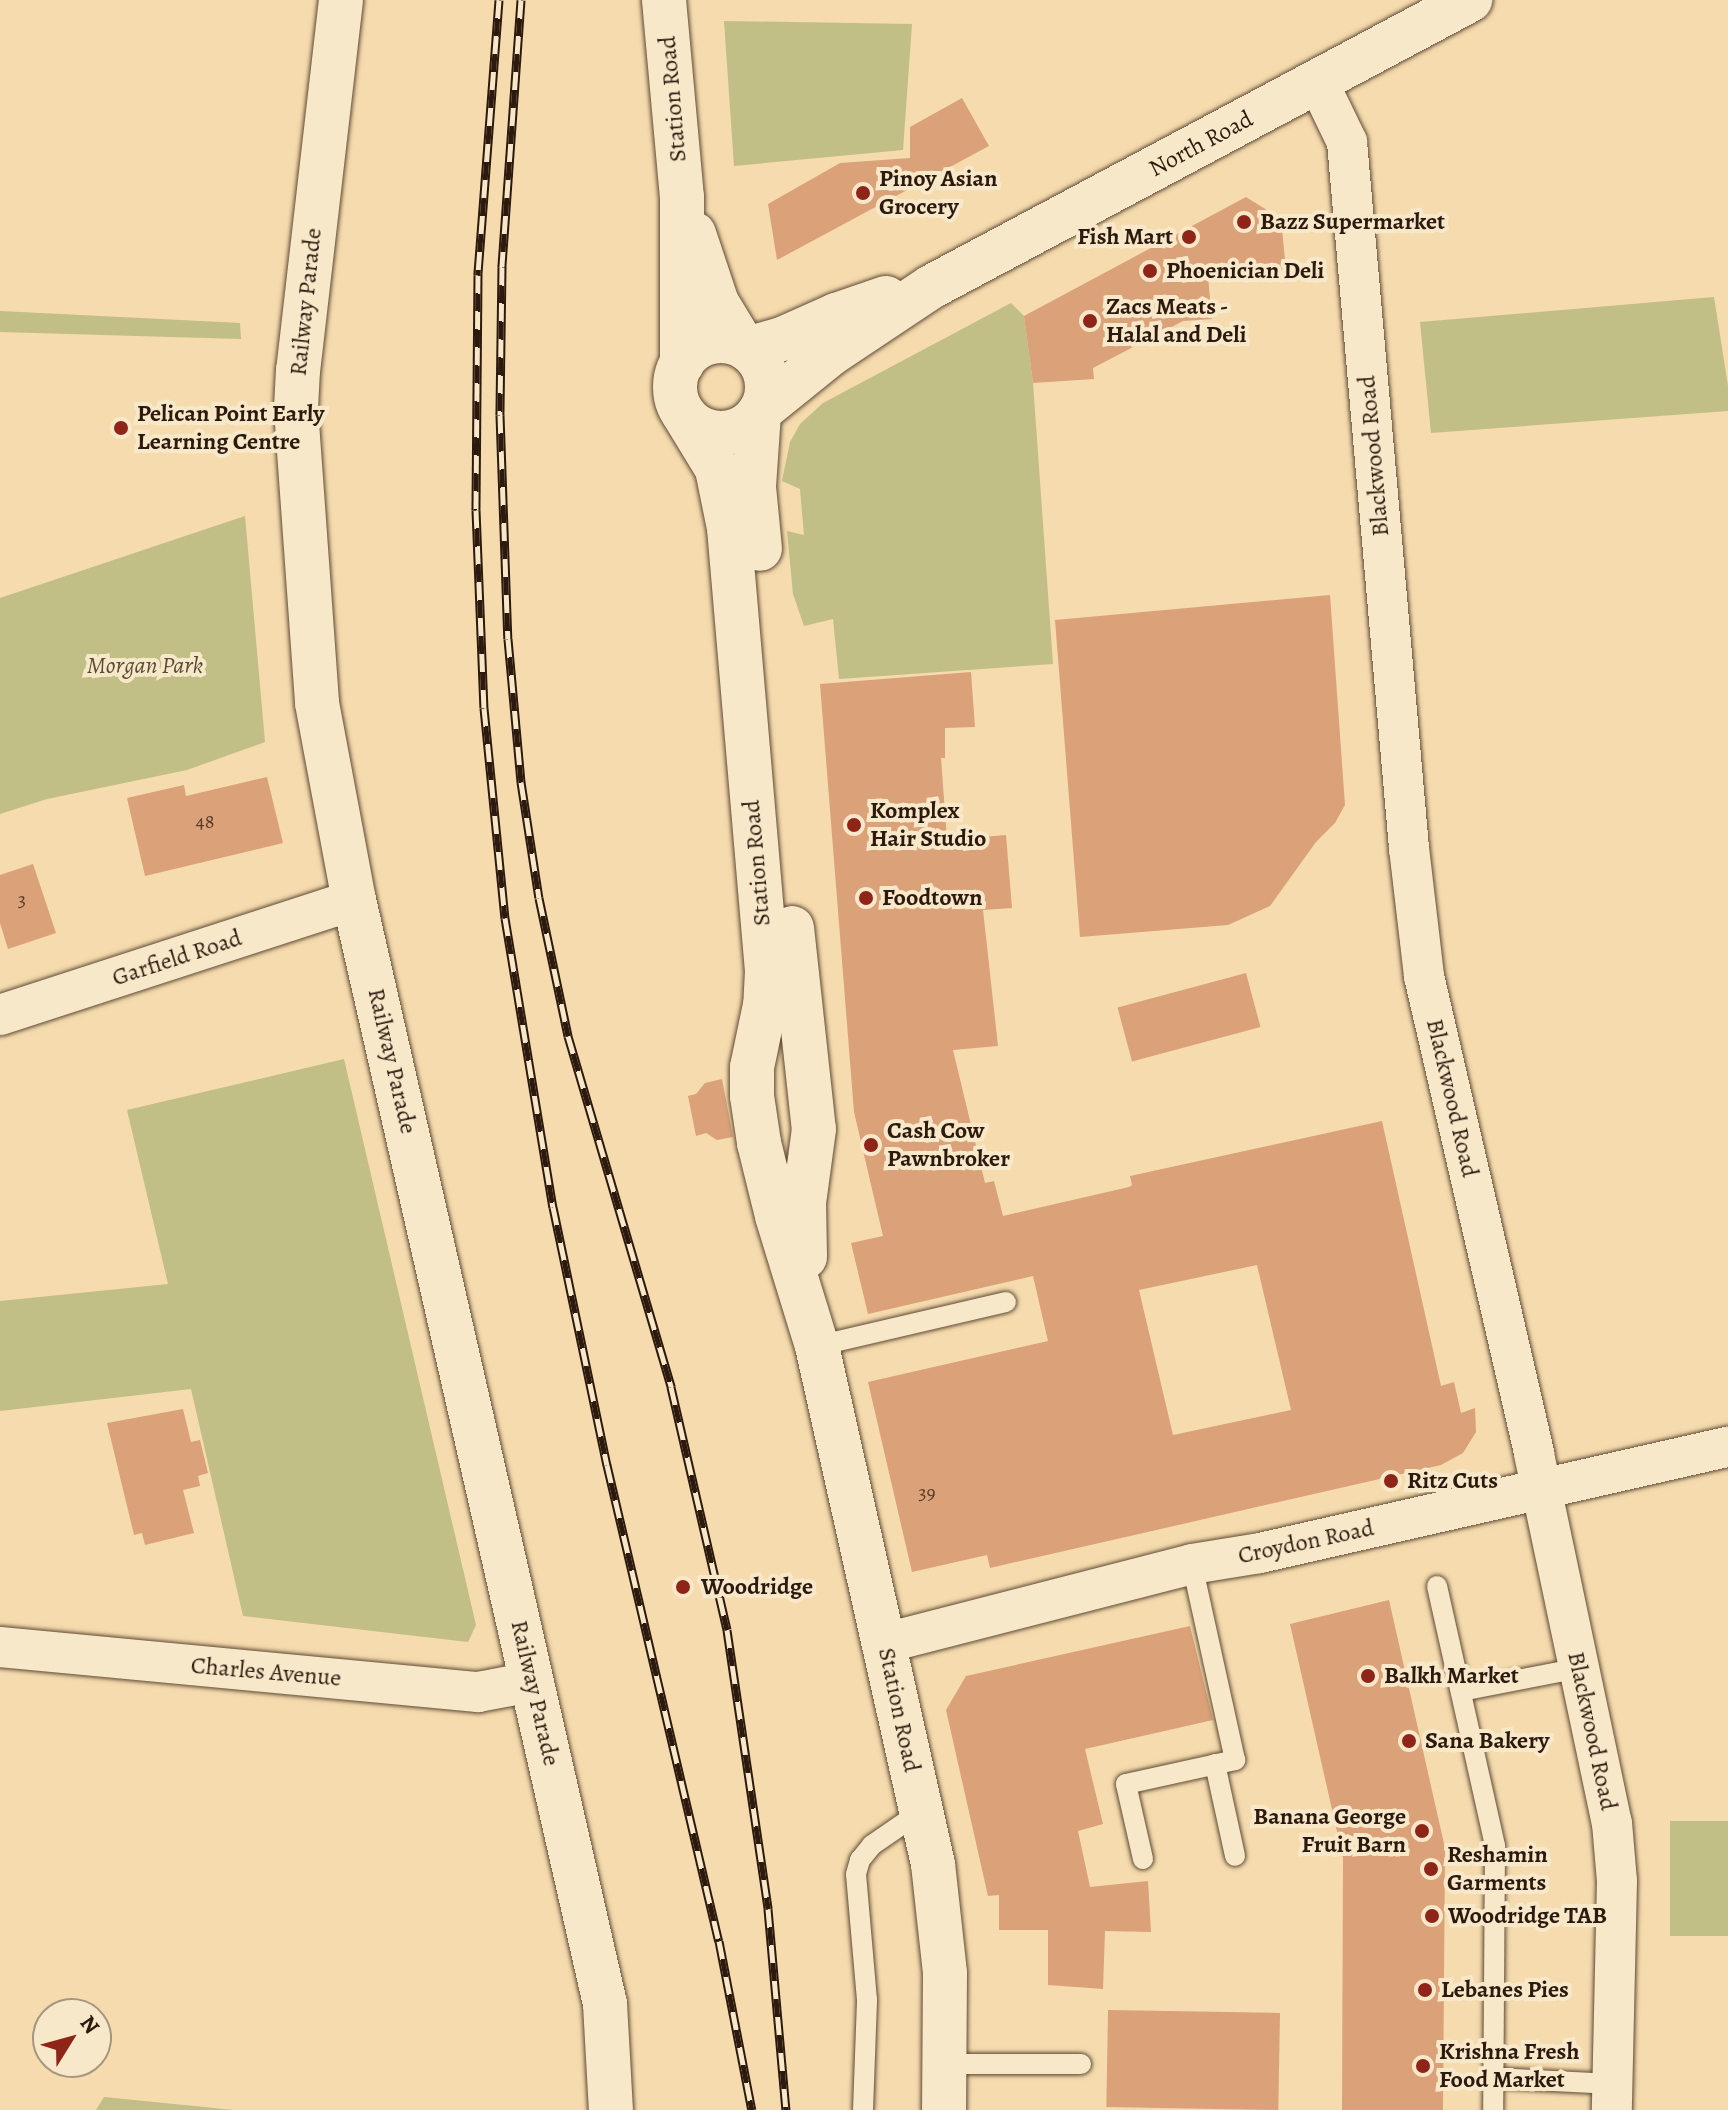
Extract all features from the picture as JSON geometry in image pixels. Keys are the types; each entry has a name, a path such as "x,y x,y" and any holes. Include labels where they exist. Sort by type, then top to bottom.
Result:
{"street":[{"name":"Railway Parade","path":"341,0 296,409 317,703 354,900 605,2004 611,2110"},
{"name":"Station Road","path":"664,0 682,197 682,364"},
{"name":"North Road","path":"760,411 832,353 931,287 1470,0"},
{"name":"Blackwood Road","path":"1318,82 1347,142 1409,848 1424,976 1542,1490 1612,1823 1617,1881 1613,2097"},
{"name":"Station Road","path":"682,197 717,303 745,348"},
{"name":"North Road","path":"745,348 782,339 871,302 931,287"},
{"path":"709,342 745,348 759,361 766,376 766,393 760,411 741,428 717,433 702,429 683,413 675,392 682,364 690,353 709,342"},
{"name":"Station Road","path":"760,411 754,487 798,993 814,1129 803,1227 813,1331"},
{"name":"Station Road","path":"683,413 717,469 729,528 767,971 765,1005 752,1067 752,1096 759,1143 777,1216 813,1331 885,1643 920,1812 940,1917 945,1973 944,2110"},
{"name":"Garfield Road","path":"0,1015 354,900"},
{"path":"759,1143 790,1146 802,1142 814,1129"},
{"name":"Croydon Road","path":"885,1643 1192,1564 1260,1553 1728,1447"},
{"name":"Charles Avenue","path":"0,1647 478,1692 531,1682"}],"lane":[{"path":"813,1331 1006,1302"},
{"path":"1143,1859 1126,1784 1235,1760 1192,1564"},
{"path":"1437,1586 1495,1846 1493,2110"},
{"path":"1461,1691 1579,1668"},
{"path":"1215,1764 1235,1856"},
{"path":"863,2110 867,2000 856,1874 860,1860 872,1845 920,1812"},
{"path":"944,2064 1081,2064"},
{"path":"1494,2078 1613,2097"}],"green space":[{"path":"724,21 912,24 903,150 734,166"},
{"path":"1714,297 1728,386 1728,411 1431,433 1420,322"},
{"path":"1011,303 1024,316 1033,383 1053,664 839,679 833,619 804,626 793,594 787,531 804,535 800,489 782,481 790,442 800,424 823,403"},
{"path":"0,311 240,323 241,339 0,332"},
{"name":"Morgan Park","path":"245,516 265,742 187,770 47,799 0,814 0,598"},
{"path":"344,1059 476,1625 468,1642 243,1616 191,1389 0,1411 0,1301 168,1284 127,1110"},
{"path":"1670,1821 1728,1821 1728,1936 1670,1936"},
{"path":"104,2097 234,2110 96,2110"}],"building":[{"path":"962,98 989,146 777,260 768,204 840,163 910,158 910,127"},
{"path":"1246,197 1281,219 1286,270 1208,277 1212,319 1183,321 1093,368 1094,379 1033,383 1024,316"},
{"path":"1330,595 1345,805 1335,823 1316,842 1270,906 1228,925 1080,937 1055,620"},
{"path":"971,672 975,727 945,728 945,758 941,758 947,840 1006,835 1012,908 983,910 998,1046 953,1050 985,1183 994,1181 1003,1216 1129,1187 1132,1185 1130,1176 1382,1121 1441,1386 1454,1382 1461,1413 1475,1408 1476,1432 1463,1453 1441,1465 990,1568 987,1555 912,1572 868,1382 1048,1341 1033,1276 868,1314 851,1243 883,1236 854,1112 820,684","holes":["1257,1265 1291,1410 1173,1435 1139,1290"]},
{"path":"267,777 283,843 145,876 127,798 184,785 186,796"},
{"path":"33,864 56,933 8,949 0,923 0,875"},
{"path":"1246,973 1260,1027 1132,1062 1118,1007"},
{"path":"722,1079 733,1137 717,1140 706,1133 696,1136 688,1096 696,1094 705,1083"},
{"path":"183,1409 191,1442 200,1440 208,1473 198,1476 200,1486 183,1490 194,1533 145,1545 142,1533 134,1535 107,1423"},
{"path":"1389,1600 1445,1848 1443,2110 1342,2110 1343,1858 1290,1624"},
{"path":"1190,1626 1213,1720 1085,1749 1103,1824 1078,1831 1090,1887 1148,1881 1151,1932 1105,1931 1103,1989 1048,1985 1048,1930 999,1930 999,1895 988,1896 946,1710 966,1676"},
{"path":"1108,2010 1280,2013 1278,2110 1106,2107"}],"railway":[{"path":"499,0 478,275 476,510 484,708 505,918 553,1207 607,1465 719,1941 752,2110"},
{"path":"521,0 502,267 500,415 508,639 521,782 539,898 568,1036 671,1387 727,1630 768,1909 786,2110"}],"place":[{"name":"Pinoy Asian Grocery","path":"863,193"},
{"name":"Bazz Supermarket","path":"1244,222"},
{"name":"Fish Mart","path":"1189,237"},
{"name":"Phoenician Deli","path":"1150,271"},
{"name":"Zacs Meats - Halal and Deli","path":"1090,321"},
{"name":"Pelican Point Early Learning Centre","path":"121,428"},
{"name":"Komplex Hair Studio","path":"854,825"},
{"name":"Foodtown","path":"866,898"},
{"name":"Cash Cow Pawnbroker","path":"871,1145"},
{"name":"Ritz Cuts","path":"1391,1481"},
{"name":"Woodridge","path":"683,1587"},
{"name":"Balkh Market","path":"1368,1676"},
{"name":"Sana Bakery","path":"1409,1741"},
{"name":"Banana George Fruit Barn","path":"1422,1831"},
{"name":"Reshamin Garments","path":"1431,1869"},
{"name":"Woodridge TAB","path":"1432,1916"},
{"name":"Lebanes Pies","path":"1425,1990"},
{"name":"Krishna Fresh Food Market","path":"1423,2066"}]}
